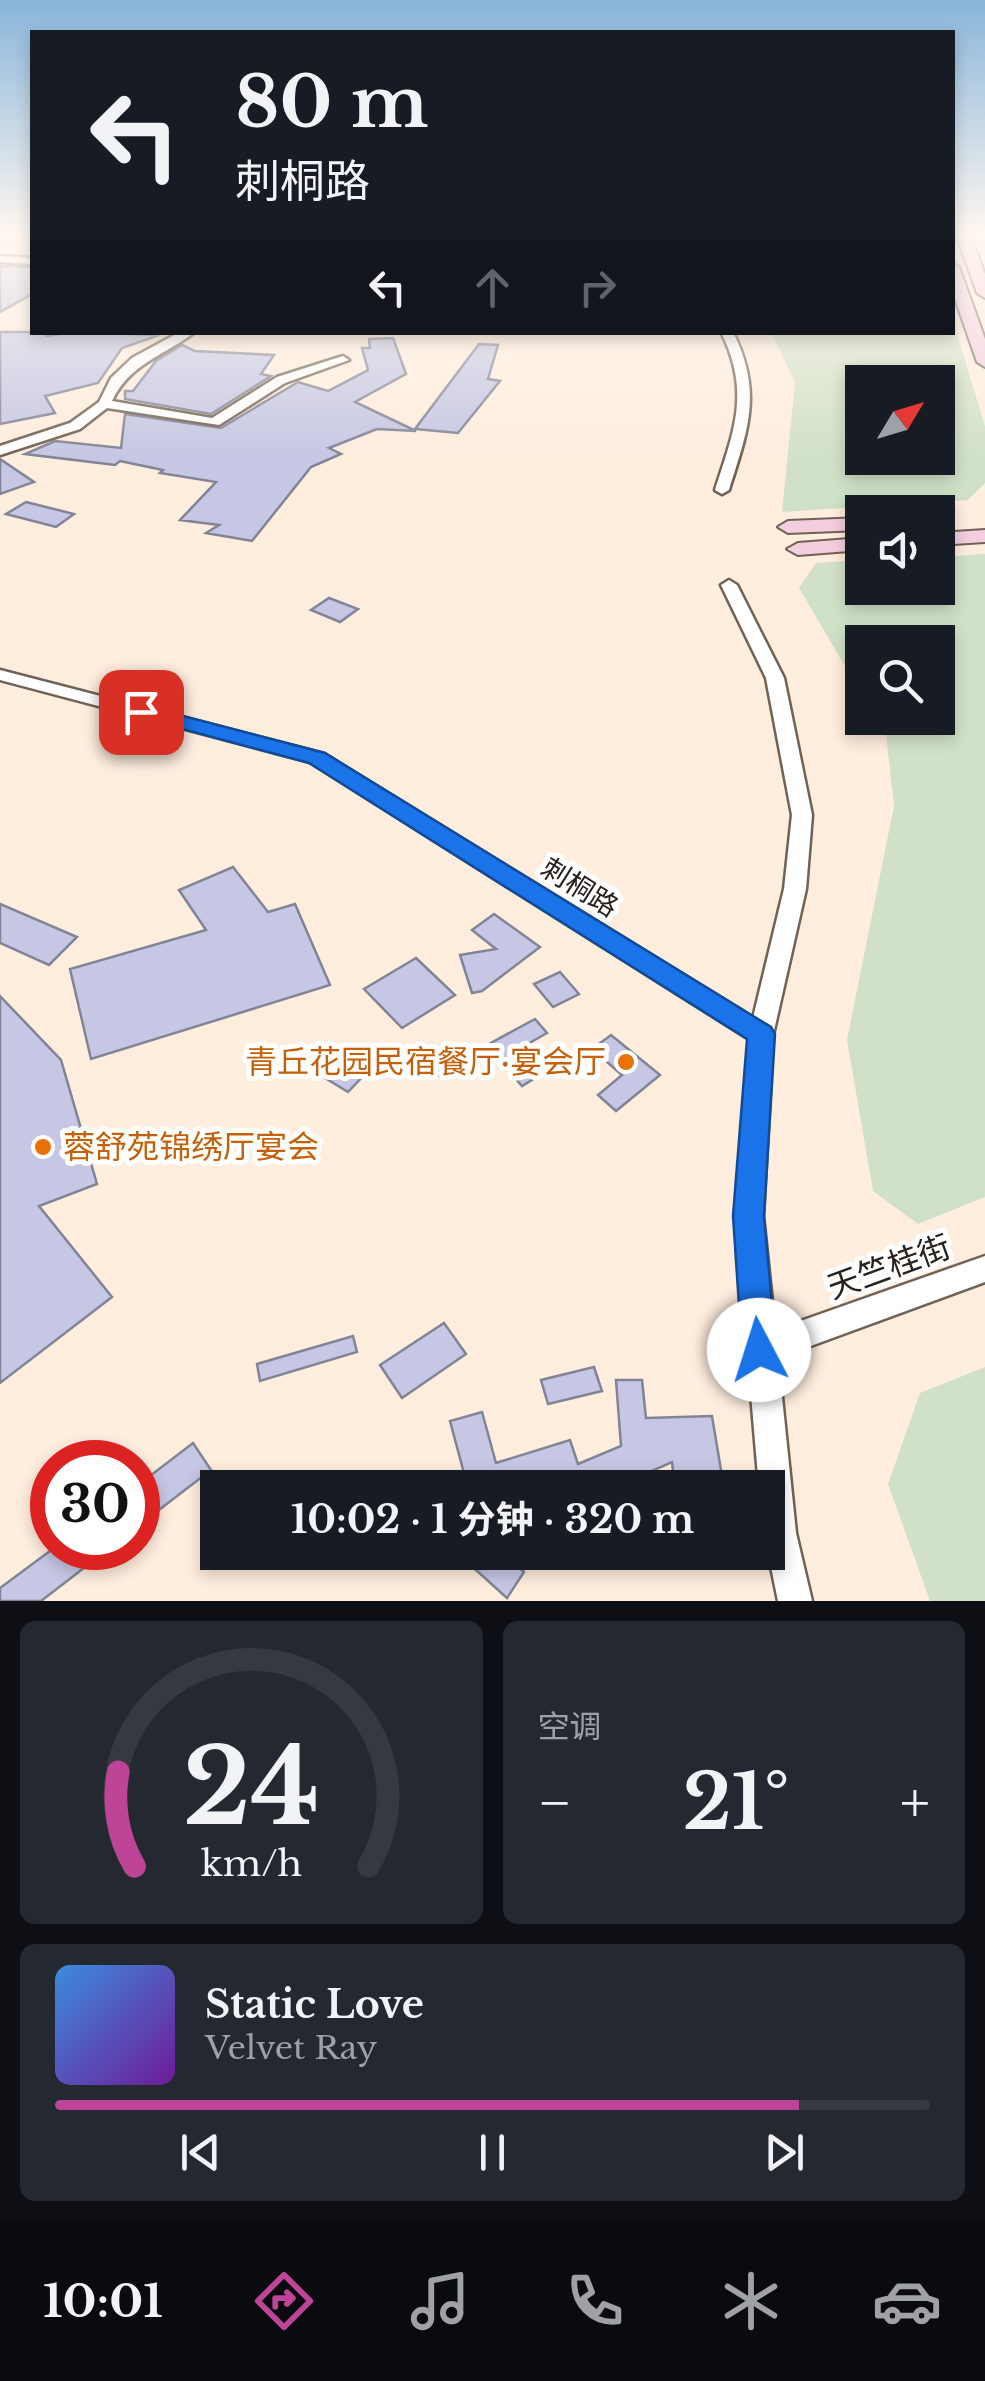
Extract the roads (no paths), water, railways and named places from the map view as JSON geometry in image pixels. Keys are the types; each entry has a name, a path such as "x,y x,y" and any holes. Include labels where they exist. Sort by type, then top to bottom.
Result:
{"street":[{"path":"967,310 985,362"},
{"path":"0,451 76,426 104,404 114,380 136,361 184,335"},
{"path":"722,490 749,396 740,353 729,335"},
{"path":"104,404 214,422 281,380 343,360"},
{"path":"955,519 985,518"},
{"path":"788,526 845,524"},
{"path":"955,538 985,536"},
{"path":"798,549 845,545"},
{"path":"729,584 775,678 802,815 794,890 761,1034 749,1216 759,1350 780,1533 795,1601"},
{"name":"刺桐路","path":"0,675 317,758 761,1034"},
{"name":"天竺桂街","path":"759,1350 985,1269"}],"place":[{"name":"青丘花园民宿餐厅·宴会厅","path":"626,1062"},
{"name":"蓉舒苑锦绣厅宴会","path":"43,1147"}]}
